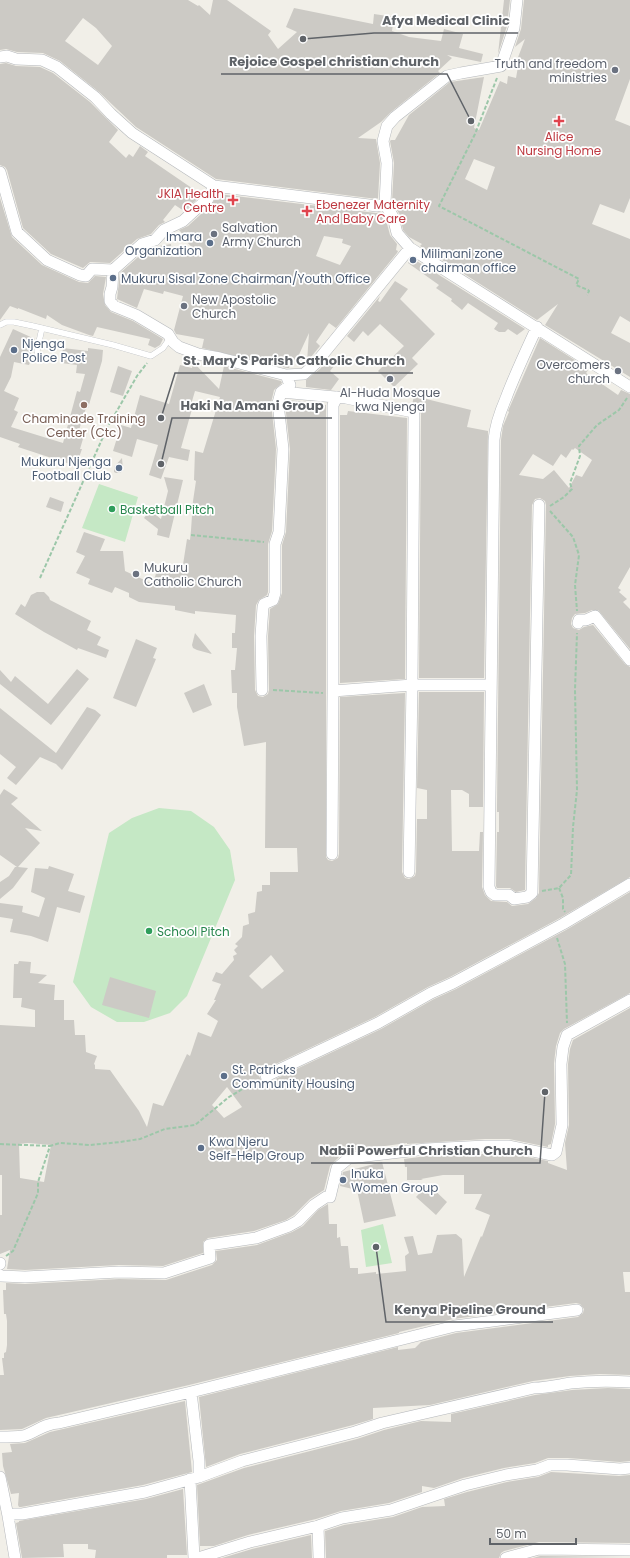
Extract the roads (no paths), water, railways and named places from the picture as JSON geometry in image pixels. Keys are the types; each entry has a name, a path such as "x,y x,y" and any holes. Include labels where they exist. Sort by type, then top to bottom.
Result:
{"street":[{"path":"517,0 514,28 502,66 461,72 447,76 395,117 386,126 383,141 387,163 386,204 393,217 397,233 410,248 630,387"},
{"path":"0,57 7,56 16,60 42,60 57,67 95,97 132,133 214,186 377,206 386,204"},
{"path":"0,172 17,232 47,260 80,275 86,276 92,268 113,270"},
{"path":"214,186 208,199 192,213 182,221 164,230 155,240 142,244 113,270 110,301 114,306 136,315 168,334 176,344 192,352 286,375 304,374 315,364 410,248"},
{"path":"537,327 514,378 495,428 489,890 495,895 509,895 514,899 527,897 532,893 541,505"},
{"path":"262,690 261,636 263,607 264,604 273,600 275,593 275,544 279,532 282,492 283,449 278,403 282,392 290,385 286,375"},
{"path":"282,392 337,397 412,412 414,414 409,872"},
{"path":"332,854 329,692 333,405 337,397"},
{"path":"578,622 579,620 586,620 595,616 630,660"},
{"path":"329,692 412,685 491,685"},
{"path":"266,1076 378,1023 431,993 453,983 563,924 630,884"},
{"path":"0,1275 25,1276 111,1272 164,1273 191,1265 210,1258 210,1245 256,1238 289,1226 298,1221 314,1205 326,1197 330,1197 337,1168 349,1158 426,1149 485,1146 508,1146 552,1155 556,1152 562,1125 561,1064 563,1047 567,1035 630,1000"},
{"path":"0,1437 24,1436 44,1425 51,1423 59,1423 191,1392 455,1326 577,1310"},
{"path":"8,1516 145,1492 195,1478 242,1462 355,1432 382,1423 534,1388 587,1382 630,1382"},
{"path":"191,1392 199,1461 195,1478 194,1558"},
{"path":"198,1558 250,1542 318,1526 342,1518 391,1510 465,1486 537,1470 550,1465 620,1469 630,1468"},
{"path":"0,1477 15,1558"},
{"path":"318,1526 319,1558"},
{"path":"506,1558 539,1549 627,1553"}],"lane":[{"path":"0,325 6,322 14,322 112,345 151,356 162,348 170,338"},
{"path":"41,358 37,351 42,328"}],"place":[{"name":"Afya Medical Clinic","path":"303,39"},
{"name":"Truth and freedom ministries","path":"615,70"},
{"name":"Rejoice Gospel christian church","path":"471,121"},
{"name":"Alice Nursing Home","path":"559,121"},
{"name":"JKIA Health Centre","path":"233,200"},
{"name":"Ebenezer Maternity And Baby Care","path":"307,211"},
{"name":"Salvation Army Church","path":"214,234"},
{"name":"Imara Organization","path":"210,243"},
{"name":"Milimani zone chairman office","path":"413,260"},
{"name":"Mukuru Sisal Zone Chairman/Youth Office","path":"113,278"},
{"name":"New Apostolic Church","path":"184,306"},
{"name":"Njenga Police Post","path":"14,350"},
{"name":"Overcomers church","path":"618,371"},
{"name":"Al-Huda Mosque kwa Njenga","path":"390,379"},
{"name":"Chaminade Training Center (Ctc)","path":"84,405"},
{"name":"St. Mary'S Parish Catholic Church","path":"161,418"},
{"name":"Haki Na Amani Group","path":"161,464"},
{"name":"Mukuru Njenga Football Club","path":"119,468"},
{"name":"Basketball Pitch","path":"112,509"},
{"name":"Mukuru Catholic Church","path":"136,574"},
{"name":"School Pitch","path":"149,931"},
{"name":"St. Patricks Community Housing","path":"224,1076"},
{"name":"Nabii Powerful Christian Church","path":"545,1092"},
{"name":"Kwa Njeru Self-Help Group","path":"201,1148"},
{"name":"Inuka Women Group","path":"343,1180"},
{"name":"Kenya Pipeline Ground","path":"376,1247"}]}
